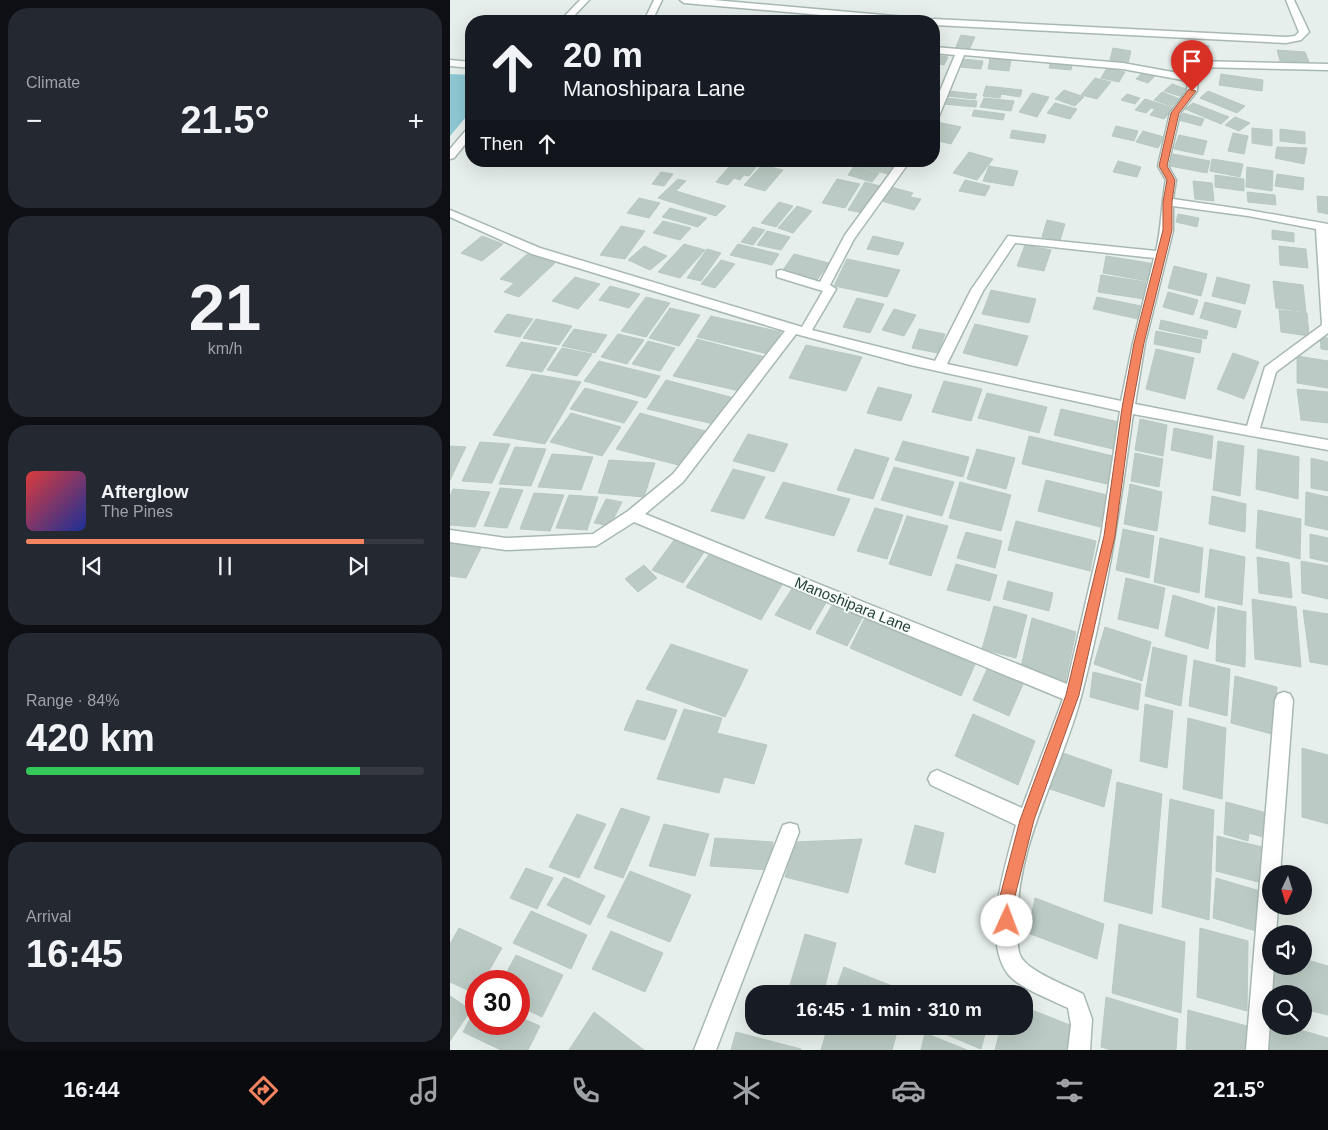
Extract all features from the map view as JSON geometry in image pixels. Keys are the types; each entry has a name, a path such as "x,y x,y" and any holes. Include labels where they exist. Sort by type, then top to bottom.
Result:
{"street":[{"path":"570,15 585,0"},
{"path":"651,15 658,0"},
{"path":"684,0 850,15"},
{"path":"940,22 1286,40 1298,38 1304,32 1290,0"},
{"path":"940,50 1123,66 1194,79"},
{"path":"940,102 961,52"},
{"path":"450,63 465,64"},
{"path":"1079,1050 1083,1028 1082,1012 1076,1001 1030,978 1016,968 1009,955 1006,904 1027,820 1073,695 1109,536 1127,408 1139,343 1167,230 1167,202 1171,180 1163,166 1175,113 1192,91 1195,64 1328,67"},
{"path":"450,156 465,138"},
{"path":"823,287 849,238 901,167"},
{"path":"1167,202 1248,213 1325,227 1328,327 1270,370 1252,432"},
{"path":"450,213 536,251 765,319 799,331 939,367 1127,408 1328,445"},
{"path":"939,367 976,290 1012,239 1162,255"},
{"path":"450,536 506,544 596,540 633,515 678,478 799,331 830,289 781,274"},
{"name":"Manoshipara Lane","path":"633,515 1073,695"},
{"path":"1257,1050 1284,700"},
{"path":"937,779 1027,820"},
{"path":"705,1050 790,832"}],"water":[{"path":"450,74 465,75 465,118 450,136"}],"building":[{"path":"961,35 975,37 969,50 955,49"},
{"path":"1195,44 1209,46 1205,59 1191,56"},
{"path":"1113,48 1131,51 1128,63 1110,60"},
{"path":"1277,50 1305,52 1309,62 1280,61"},
{"path":"940,56 948,57 944,65 940,64"},
{"path":"990,58 1011,60 1009,71 988,69"},
{"path":"962,59 983,61 981,69 960,67"},
{"path":"1051,60 1073,63 1071,70 1049,68"},
{"path":"1107,68 1125,72 1119,82 1101,78"},
{"path":"1144,71 1156,75 1148,83 1136,79"},
{"path":"1221,74 1263,80 1262,91 1219,85"},
{"path":"1095,78 1111,82 1097,99 1081,95"},
{"path":"1172,84 1189,90 1182,97 1164,91"},
{"path":"986,86 1022,90 1020,97 1001,94 1000,98 983,96"},
{"path":"1064,90 1084,97 1075,106 1055,99"},
{"path":"948,91 977,94 975,99 947,96"},
{"path":"1208,91 1245,106 1237,113 1200,98"},
{"path":"1162,92 1180,99 1172,106 1154,100"},
{"path":"1032,93 1049,97 1037,117 1019,112"},
{"path":"1127,94 1140,98 1135,104 1121,100"},
{"path":"944,98 977,101 976,107 943,104"},
{"path":"984,98 1014,101 1011,111 980,107"},
{"path":"1145,99 1174,108 1164,119 1150,115 1155,109 1151,108 1146,113 1135,110"},
{"path":"1055,103 1077,109 1070,119 1047,113"},
{"path":"1193,103 1229,117 1221,124 1185,109"},
{"path":"974,110 1005,114 1003,120 972,116"},
{"path":"1183,113 1204,119 1201,126 1179,120"},
{"path":"1235,117 1250,123 1239,131 1225,125"},
{"path":"940,123 961,127 951,144 940,141"},
{"path":"1116,126 1138,131 1134,141 1112,136"},
{"path":"1252,128 1272,130 1272,146 1252,143"},
{"path":"1280,129 1305,132 1305,144 1280,141"},
{"path":"1012,130 1046,135 1044,143 1010,138"},
{"path":"1143,131 1164,137 1158,148 1136,142"},
{"path":"1233,133 1248,136 1244,154 1228,151"},
{"path":"1179,135 1207,141 1203,155 1174,149"},
{"path":"1277,147 1307,148 1304,164 1275,158"},
{"path":"969,152 993,159 977,180 953,173"},
{"path":"1173,154 1210,161 1207,173 1170,166"},
{"path":"1212,159 1243,164 1240,177 1210,171"},
{"path":"1118,161 1141,167 1137,177 1113,172"},
{"path":"989,166 1018,171 1013,186 983,181"},
{"path":"729,167 756,167 749,176 744,175 740,180 734,178 728,185 716,182"},
{"path":"760,167 783,170 765,191 744,185"},
{"path":"853,167 879,173 872,182 848,175"},
{"path":"861,167 898,167 892,175"},
{"path":"1247,167 1273,171 1272,191 1246,187"},
{"path":"661,172 673,174 664,186 652,184"},
{"path":"1277,174 1304,178 1303,190 1275,186"},
{"path":"1215,175 1244,179 1244,191 1215,187"},
{"path":"678,179 686,181 676,191 726,206 716,216 658,198"},
{"path":"837,179 860,184 845,208 822,203"},
{"path":"965,180 990,186 985,196 959,191"},
{"path":"1193,181 1212,183 1214,201 1195,199"},
{"path":"865,182 880,186 863,213 848,210"},
{"path":"891,187 913,193 910,197 921,199 914,210 881,201"},
{"path":"1247,192 1275,195 1276,205 1248,202"},
{"path":"1317,196 1328,197 1328,214 1318,212"},
{"path":"639,198 660,203 649,218 627,213"},
{"path":"779,202 793,206 776,227 761,223"},
{"path":"797,206 812,211 793,233 778,228"},
{"path":"670,208 707,218 698,227 662,217"},
{"path":"1178,214 1199,218 1197,227 1176,222"},
{"path":"1047,220 1065,224 1060,240 1042,237"},
{"path":"663,221 691,228 680,240 653,233"},
{"path":"621,226 645,231 625,259 600,255"},
{"path":"753,227 765,230 753,245 741,242"},
{"path":"1272,230 1294,233 1294,242 1272,239"},
{"path":"767,231 790,237 781,250 757,245"},
{"path":"482,236 503,244 482,261 461,253"},
{"path":"873,236 904,243 898,255 867,249"},
{"path":"684,244 705,250 680,278 658,272"},
{"path":"738,244 779,254 772,265 730,255"},
{"path":"1025,245 1051,250 1044,271 1017,266"},
{"path":"644,246 667,256 650,270 628,260"},
{"path":"1279,246 1306,249 1308,268 1280,265"},
{"path":"707,249 721,253 701,281 687,278"},
{"path":"527,254 555,263 519,297 504,292 514,283 500,279"},
{"path":"794,254 829,263 817,280 783,270"},
{"path":"1106,256 1155,264 1153,282 1103,273"},
{"path":"847,259 900,270 887,297 834,286"},
{"path":"721,260 735,264 715,288 701,284"},
{"path":"1174,266 1207,274 1201,296 1168,288"},
{"path":"1101,275 1146,282 1144,299 1098,292"},
{"path":"575,277 600,284 578,309 552,301"},
{"path":"1217,277 1250,285 1245,304 1212,296"},
{"path":"1273,281 1303,285 1306,312 1276,308"},
{"path":"610,286 640,294 629,308 599,300"},
{"path":"991,290 1036,299 1029,323 982,314"},
{"path":"1168,292 1198,300 1193,315 1163,307"},
{"path":"646,297 670,303 646,337 621,331"},
{"path":"1097,297 1141,306 1138,319 1093,309"},
{"path":"857,298 884,304 870,333 843,327"},
{"path":"1205,302 1241,311 1236,328 1200,318"},
{"path":"670,308 700,315 679,346 649,338"},
{"path":"894,309 916,315 904,336 882,330"},
{"path":"1279,310 1307,313 1309,336 1281,332"},
{"path":"507,314 533,319 520,337 494,332"},
{"path":"711,316 781,332 768,354 697,337"},
{"path":"536,319 572,326 559,345 523,338"},
{"path":"1161,320 1208,331 1206,339 1159,329"},
{"path":"975,324 1028,336 1017,366 963,353"},
{"path":"574,329 607,335 595,353 562,346"},
{"path":"919,329 945,334 938,353 912,348"},
{"path":"1156,331 1202,340 1200,353 1154,344"},
{"path":"618,334 644,340 627,364 601,357"},
{"path":"1320,337 1328,338 1328,350 1321,349"},
{"path":"697,339 765,357 740,391 673,376"},
{"path":"648,341 675,348 660,371 632,364"},
{"path":"521,342 557,348 542,372 506,366"},
{"path":"806,345 862,357 846,391 789,378"},
{"path":"562,348 592,354 577,376 547,370"},
{"path":"1156,349 1194,358 1185,399 1146,389"},
{"path":"1233,353 1259,362 1244,399 1217,389"},
{"path":"1297,356 1328,361 1328,388 1297,383"},
{"path":"599,361 660,376 646,398 584,381"},
{"path":"532,374 581,382 545,444 493,435"},
{"path":"666,380 734,398 714,424 647,409"},
{"path":"944,381 982,389 971,421 932,412"},
{"path":"878,387 912,395 901,421 867,413"},
{"path":"585,388 638,402 624,423 570,409"},
{"path":"1297,389 1328,392 1328,423 1301,420"},
{"path":"987,393 1047,407 1039,433 978,418"},
{"path":"1061,409 1119,422 1113,449 1054,435"},
{"path":"571,413 621,427 602,456 550,442"},
{"path":"640,413 709,432 682,466 616,449"},
{"path":"1140,419 1167,425 1163,456 1135,450"},
{"path":"1174,428 1213,436 1211,459 1171,450"},
{"path":"748,434 788,444 774,472 733,461"},
{"path":"1029,436 1113,456 1107,484 1022,464"},
{"path":"903,441 969,457 963,477 895,460"},
{"path":"1218,441 1244,446 1240,496 1213,490"},
{"path":"480,442 510,444 492,483 462,481"},
{"path":"450,446 466,447 450,480"},
{"path":"515,447 546,449 531,486 499,484"},
{"path":"855,449 889,458 873,499 837,490"},
{"path":"977,449 1015,458 1006,489 967,479"},
{"path":"1258,449 1299,457 1298,499 1256,489"},
{"path":"1135,453 1163,459 1159,487 1131,481"},
{"path":"552,454 593,457 581,490 538,487"},
{"path":"1311,458 1328,462 1328,491 1311,488"},
{"path":"609,460 655,463 644,497 598,493"},
{"path":"894,467 954,482 942,516 881,500"},
{"path":"733,469 765,477 744,519 711,511"},
{"path":"1046,480 1107,495 1100,527 1038,511"},
{"path":"783,482 850,499 834,536 765,518"},
{"path":"960,482 1011,495 1001,531 949,518"},
{"path":"1130,484 1162,492 1157,531 1124,524"},
{"path":"500,488 523,490 507,528 484,526"},
{"path":"453,489 490,492 475,527 450,525 450,496"},
{"path":"1306,492 1328,497 1328,530 1305,525"},
{"path":"534,493 564,495 550,531 520,529"},
{"path":"569,495 598,497 587,530 556,528"},
{"path":"1212,496 1246,504 1245,532 1209,524"},
{"path":"606,499 622,502 610,526 594,523"},
{"path":"875,508 903,515 887,559 857,551"},
{"path":"1258,510 1301,519 1300,559 1256,548"},
{"path":"907,516 948,526 931,576 889,564"},
{"path":"1016,521 1096,541 1090,571 1008,550"},
{"path":"1123,529 1154,536 1149,578 1116,570"},
{"path":"966,532 1002,541 995,568 957,558"},
{"path":"1310,534 1328,538 1328,562 1310,558"},
{"path":"677,536 707,548 683,583 652,570"},
{"path":"1160,538 1203,548 1199,593 1154,582"},
{"path":"450,540 483,544 466,578 450,576"},
{"path":"1210,549 1245,557 1242,605 1205,597"},
{"path":"710,553 783,583 761,620 686,587"},
{"path":"1257,557 1289,563 1292,598 1259,593"},
{"path":"1301,561 1328,566 1328,599 1302,593"},
{"path":"956,564 997,575 990,601 947,590"},
{"path":"644,565 657,578 638,592 625,579"},
{"path":"1126,578 1165,588 1158,629 1118,619"},
{"path":"1008,581 1053,593 1049,611 1003,599"},
{"path":"793,587 827,601 810,630 775,615"},
{"path":"1173,595 1215,608 1208,649 1165,636"},
{"path":"1252,599 1296,607 1301,667 1255,659"},
{"path":"835,600 865,613 847,646 816,633"},
{"path":"994,606 1027,615 1016,658 982,649"},
{"path":"1218,606 1246,612 1245,667 1216,661"},
{"path":"1303,610 1328,614 1328,665 1310,662"},
{"path":"867,614 977,660 961,696 850,648"},
{"path":"1032,618 1076,632 1065,683 1021,667"},
{"path":"1105,627 1151,642 1142,681 1094,664"},
{"path":"671,644 748,670 725,717 646,689"},
{"path":"1153,647 1187,656 1181,706 1145,696"},
{"path":"1194,660 1230,669 1227,716 1189,706"},
{"path":"988,667 1024,682 1009,716 973,700"},
{"path":"1093,672 1141,684 1138,710 1090,697"},
{"path":"1235,676 1277,687 1275,735 1231,723"},
{"path":"637,700 677,710 665,740 624,730"},
{"path":"1145,704 1173,711 1167,768 1140,761"},
{"path":"684,709 722,718 717,733 767,745 754,784 724,777 719,793 657,779"},
{"path":"973,714 1035,741 1018,785 955,756"},
{"path":"1188,718 1226,728 1222,799 1183,789"},
{"path":"1302,748 1328,755 1328,824 1302,817"},
{"path":"1060,752 1112,770 1104,807 1050,789"},
{"path":"1117,782 1162,794 1152,914 1104,901"},
{"path":"1170,799 1214,810 1209,920 1162,907"},
{"path":"1226,802 1271,814 1270,839 1249,833 1248,841 1224,834"},
{"path":"621,808 650,817 623,878 594,868"},
{"path":"577,814 606,824 579,878 549,867"},
{"path":"664,824 709,834 695,876 649,866"},
{"path":"915,825 944,833 935,873 905,864"},
{"path":"1217,836 1262,847 1262,883 1216,871"},
{"path":"715,838 773,842 769,870 710,866"},
{"path":"862,839 848,893 785,877 795,842"},
{"path":"526,868 553,878 537,909 510,898"},
{"path":"630,871 691,895 670,942 607,917"},
{"path":"564,877 605,896 590,925 547,905"},
{"path":"1216,878 1260,891 1259,932 1213,918"},
{"path":"1035,898 1104,924 1097,959 1028,933"},
{"path":"531,911 587,935 571,969 513,943"},
{"path":"1119,924 1185,942 1181,1013 1112,993"},
{"path":"459,928 502,948 489,970 465,970 465,989 450,982 450,944"},
{"path":"1200,928 1248,941 1247,1011 1197,997"},
{"path":"611,931 663,953 645,992 592,969"},
{"path":"805,934 836,943 825,985 790,985"},
{"path":"516,955 563,975 542,1017 530,1011 530,970 508,970"},
{"path":"1312,961 1328,966 1328,1015 1312,1011 1312,985 1274,985 1274,975 1312,975"},
{"path":"844,967 890,985 837,985"},
{"path":"450,996 465,1006 465,1019 450,1041"},
{"path":"1106,997 1178,1019 1176,1050 1111,1050 1101,1047"},
{"path":"1188,1010 1247,1026 1246,1050 1186,1050"},
{"path":"1033,1011 1070,1025 1066,1050 995,1050 999,1035 1033,1035"},
{"path":"594,1012 644,1050 569,1050"},
{"path":"530,1022 540,1026 528,1050 501,1050 469,1035 530,1035"},
{"path":"736,1032 801,1049 801,1050 731,1050"},
{"path":"1312,1033 1328,1038 1328,1050 1269,1050 1269,1035 1312,1035"},
{"path":"825,1035 896,1035 892,1050 821,1050"},
{"path":"925,1035 930,1035 967,1050 921,1050"},
{"path":"948,1035 985,1035 981,1049"}],"route":[{"path":"1007,921 1006,904 1027,820 1038,796 1073,695 1109,536 1127,408 1139,343 1157,279 1167,230 1167,202 1171,180 1163,166 1175,113 1192,91"}]}
